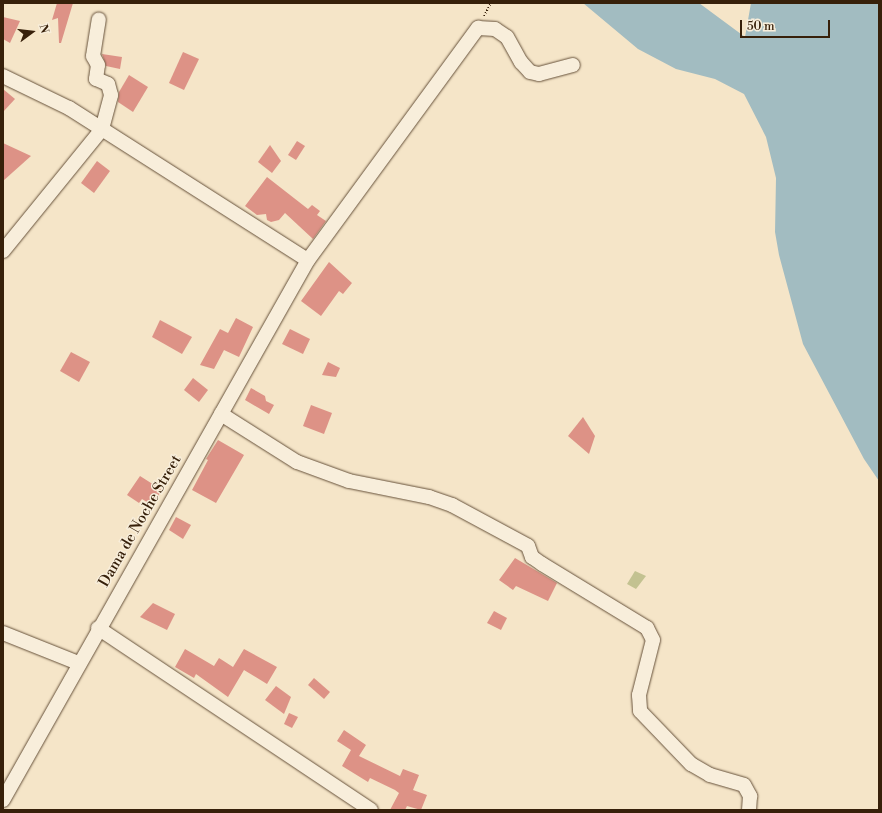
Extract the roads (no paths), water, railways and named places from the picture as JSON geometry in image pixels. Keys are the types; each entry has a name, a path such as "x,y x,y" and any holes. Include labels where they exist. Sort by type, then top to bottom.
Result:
{"street":[{"path":"3,251 102,129 111,94 108,84 96,79 98,65 92,56 99,18"},
{"name":"Dama de Noche Street","path":"3,800 78,663 308,260 478,28 495,29 507,37 521,62 530,72 539,74 573,65"},
{"path":"3,76 69,108 308,260"},
{"path":"220,414 297,462 349,481 429,497 452,505 521,541 528,546 532,557 542,564 647,628 653,640 639,695 640,711 691,764 710,775 744,785 750,796 749,810"},
{"path":"98,628 371,810"},
{"path":"3,633 78,663"}],"water":[{"path":"583,3 699,3 745,37 751,3 879,3 879,481 864,459 803,344 779,255 775,232 776,178 766,137 744,94 715,79 676,69 638,49"}]}
